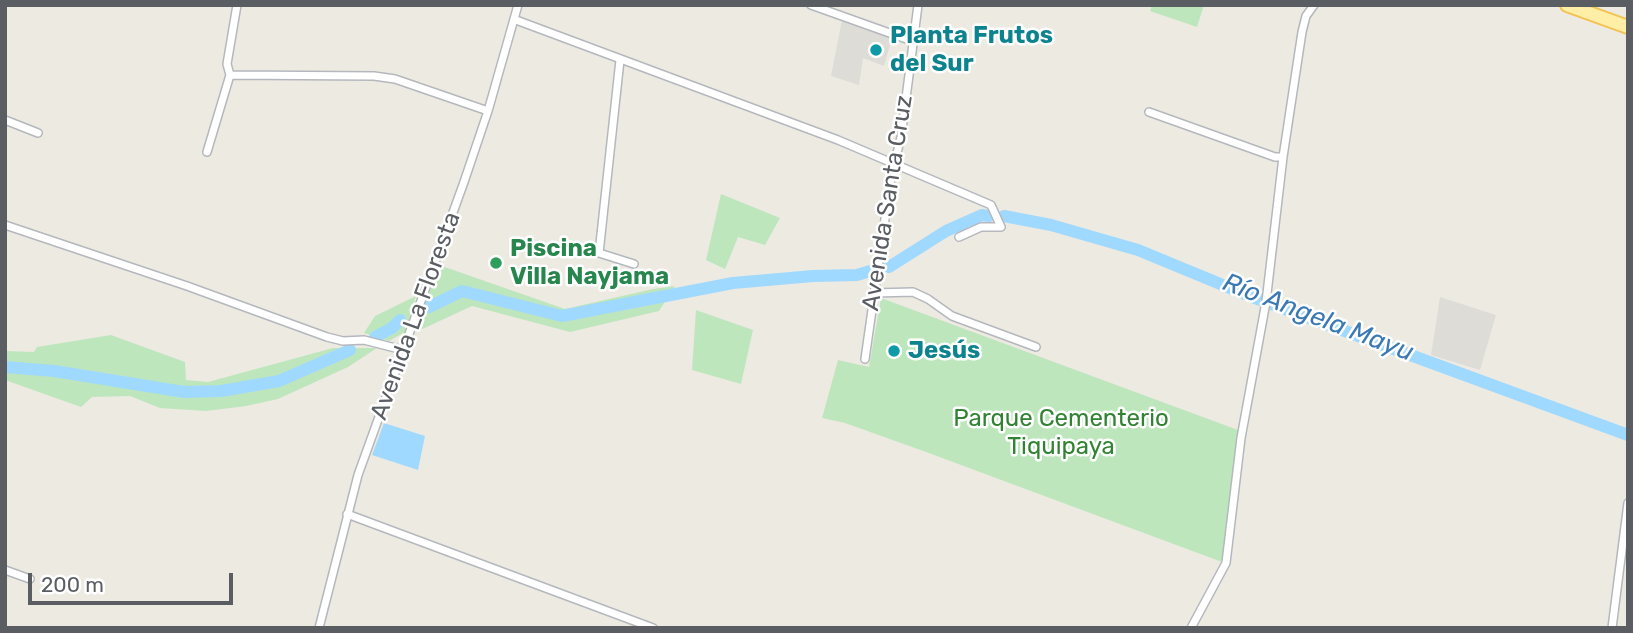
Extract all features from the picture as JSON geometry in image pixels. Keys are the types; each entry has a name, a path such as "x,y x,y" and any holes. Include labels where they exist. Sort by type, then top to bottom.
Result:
{"main road":[{"path":"1567,5 1628,27"}],"street":[{"path":"207,152 230,75 227,64 237,5"},
{"name":"Avenida La Floresta","path":"319,628 358,475 488,111 516,20 518,5"},
{"path":"811,5 912,41"},
{"name":"Avenida Santa Cruz","path":"865,359 901,137 918,5"},
{"path":"1191,628 1226,563 1241,439 1266,302 1283,157 1302,32 1306,16 1314,5"},
{"path":"516,20 743,103 991,205 1001,228 981,227 959,237"},
{"path":"620,60 599,253 634,264"},
{"path":"230,75 374,76 396,79 488,111"},
{"path":"1150,112 1275,157 1283,157"},
{"path":"5,120 38,133"},
{"path":"5,225 187,286 327,337 343,341 364,340 403,350"},
{"path":"874,293 913,292 952,316 1036,348"},
{"path":"1612,628 1628,503"},
{"path":"347,514 653,628"},
{"path":"5,570 30,579"}],"shaded area":[{"path":"842,20 892,38 884,66 863,58 859,85 831,76"},
{"path":"1440,297 1496,315 1480,370 1431,355"}],"green space":[{"path":"1152,5 1204,5 1197,27 1150,11"},
{"path":"721,194 780,218 765,245 738,237 725,269 706,260"},
{"path":"439,265 565,309 675,286 659,311 570,332 472,306 416,332"},
{"path":"416,296 405,332 389,341 364,333 375,316"},
{"name":"Parque Cementerio Tiquipaya","path":"881,298 1238,430 1222,562 926,452 845,423 822,418 838,360 869,367"},
{"path":"696,310 753,330 741,384 692,370"},
{"path":"111,335 185,362 186,380 208,382 333,348 377,348 348,367 278,399 206,411 160,408 130,396 92,397 81,407 5,380 5,351 34,352 37,347"}],"water":[{"path":"384,423 425,436 418,470 372,455"}],"waterway":[{"name":"Río Angela Mayu","path":"889,267 946,231 982,215 989,216"},
{"name":"Río Angela Mayu","path":"1004,216 1051,225 1138,250 1247,295 1628,435"},
{"name":"Río Angela Mayu","path":"429,307 462,291 562,316 733,283 857,275 870,271"},
{"name":"Río Angela Mayu","path":"375,337 392,328 400,320"},
{"name":"Río Angela Mayu","path":"5,367 54,371 184,392 221,391 279,381 350,350"}],"place":[{"name":"Planta Frutos del Sur","path":"876,50"},
{"name":"Piscina Villa Nayjama","path":"496,263"},
{"name":"Jesús","path":"894,351"}]}
